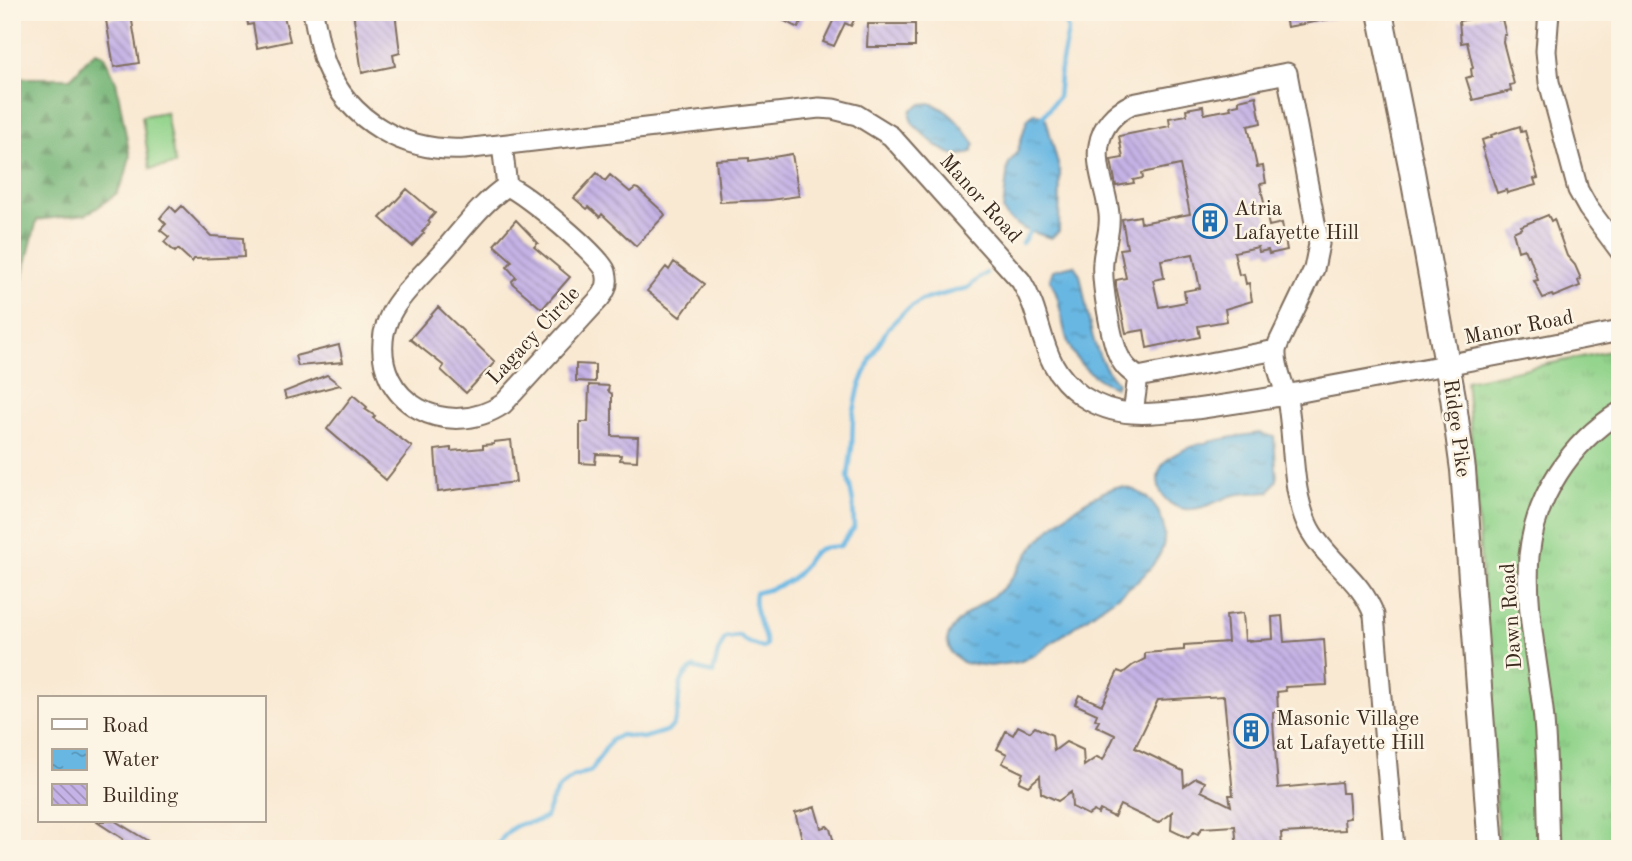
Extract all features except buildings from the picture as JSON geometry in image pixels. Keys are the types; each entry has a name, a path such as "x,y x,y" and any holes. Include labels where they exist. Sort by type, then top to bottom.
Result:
{"main road":[{"name":"Ridge Pike","path":"1380,12 1411,166 1463,470 1491,849"}],"street":[{"name":"Manor Road","path":"313,12 321,50 334,80 350,104 373,125 397,138 437,149 502,145 804,109 833,109 858,115 899,144 1014,271 1033,302 1049,359 1066,382 1096,404 1109,409 1133,413 1161,413 1220,406 1447,366 1620,331"},
{"path":"1549,12 1546,51 1549,82 1575,178 1588,208 1620,251"},
{"path":"1138,377 1124,365 1117,351 1103,281 1102,263 1110,227 1099,152 1105,127 1117,113 1132,104 1287,73 1319,244 1314,269 1276,350 1286,395 1299,498 1306,520 1324,550 1359,586 1374,615 1394,849"},
{"path":"502,145 507,186"},
{"name":"Lagacy Circle","path":"507,186 529,198 602,264 607,274 607,287 503,404 471,419 437,417 407,400 391,380 383,345 388,321 400,299 488,202 507,186"},
{"path":"1138,377 1276,350"},
{"path":"1133,413 1138,377"},
{"name":"Dawn Road","path":"1549,849 1545,734 1529,591 1531,546 1544,500 1560,470 1593,432 1620,412"}],"green space":[{"path":"96,52 104,55 116,81 130,157 125,177 117,193 86,214 37,220 12,319 12,78 70,78"},
{"path":"166,112 175,165 150,169 142,116"},
{"path":"1620,349 1620,849 1499,849 1476,487 1466,381"}],"water":[{"path":"930,103 944,110 961,125 975,144 972,151 964,155 948,152 913,124 911,110 921,104"},
{"path":"1035,113 1046,119 1060,172 1059,231 1051,238 1024,229 1003,211 1008,165 1018,150 1027,120"},
{"path":"1074,265 1080,275 1095,345 1117,383 1115,387 1100,380 1077,360 1067,338 1050,279 1053,270"},
{"path":"1260,433 1274,437 1277,480 1269,492 1245,493 1191,509 1173,505 1162,494 1159,475 1165,462 1177,453 1211,441"},
{"path":"1116,487 1137,491 1146,497 1159,513 1163,524 1163,546 1153,565 1142,577 1035,655 1019,662 990,666 964,663 951,653 947,640 956,624 1006,585 1049,530 1069,512"}],"waterway":[{"path":"1039,122 1058,97 1068,31 1062,12"},
{"path":"1022,243 1033,227"},
{"path":"496,849 504,836 515,826 546,817 559,788 573,777 591,771 611,740 621,735 643,738 669,730 677,714 682,680 694,668 713,673 725,638 739,636 763,648 766,645 756,613 755,593 791,579 815,552 840,546 854,528 848,477 853,416 859,388 871,358 888,328 904,312 922,300 967,288 986,273"}],"place":[{"name":"Atria Lafayette Hill","path":"1210,221"},
{"name":"Masonic Village at Lafayette Hill","path":"1251,731"}]}
